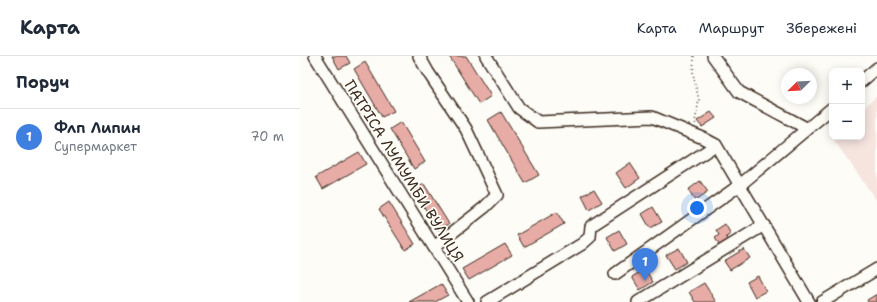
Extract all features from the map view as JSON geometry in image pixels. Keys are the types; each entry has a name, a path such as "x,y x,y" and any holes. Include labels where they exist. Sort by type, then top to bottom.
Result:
{"street":[{"name":"ПАТРІСА ЛУМУМБИ ВУЛИЦЯ","path":"315,56 468,302"},
{"path":"419,56 466,130 497,194 480,211 434,247"},
{"path":"486,56 519,108 538,122 652,117 703,138 716,145 809,302"},
{"path":"713,56 739,92 808,129"},
{"path":"865,78 877,68"},
{"path":"615,274 740,185 829,111"},
{"path":"487,302 582,244 590,237 591,226 716,145"},
{"path":"638,302 764,225"},
{"path":"822,302 877,269"}],"path":[{"path":"694,56 693,74 699,100 695,122 703,138"}],"shaded area":[{"path":"877,96 877,201 834,140 865,140 865,106"}],"building":[{"path":"332,56 346,56 350,63 339,69"},
{"path":"449,56 466,56 491,96 479,104"},
{"path":"365,62 394,111 382,117 354,69"},
{"path":"501,112 539,175 525,183 488,120"},
{"path":"711,112 716,118 702,127 697,121"},
{"path":"401,122 425,162 414,169 390,129"},
{"path":"359,152 366,164 323,189 316,177"},
{"path":"630,163 640,178 626,188 616,173"},
{"path":"700,181 708,192 695,201 688,190"},
{"path":"424,184 449,224 438,230 414,190"},
{"path":"594,189 602,202 589,210 582,196"},
{"path":"389,202 415,244 405,250 379,209"},
{"path":"653,207 662,222 650,228 642,214"},
{"path":"557,212 564,224 524,247 517,235"},
{"path":"725,224 731,234 726,237 730,242 721,248 715,238 719,235 716,230"},
{"path":"619,230 627,244 615,251 607,237"},
{"path":"505,244 512,255 469,280 462,269"},
{"path":"679,248 687,262 675,269 666,255"},
{"path":"744,249 750,258 730,270 724,261"},
{"path":"645,269 653,282 640,290 632,277"},
{"path":"758,276 766,291 755,297 747,282"},
{"path":"704,283 716,302 695,302 689,292"},
{"path":"441,284 448,295 435,302 409,302"},
{"path":"877,294 877,302 868,302 867,300"}],"place":[{"name":"Флп Липин","path":"645,281"}]}
